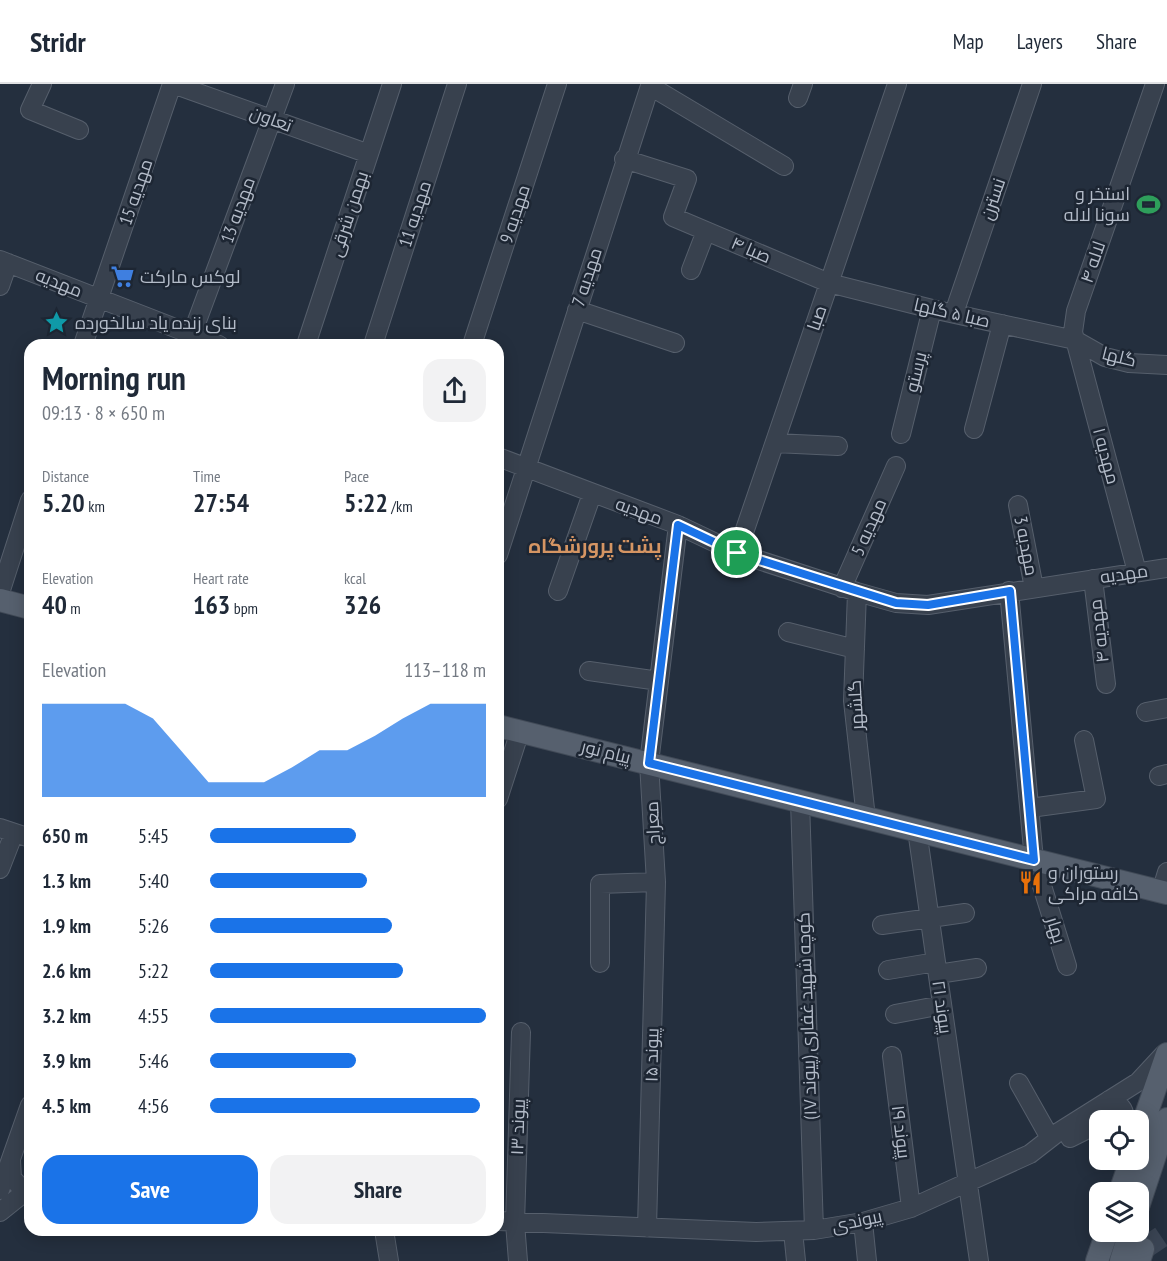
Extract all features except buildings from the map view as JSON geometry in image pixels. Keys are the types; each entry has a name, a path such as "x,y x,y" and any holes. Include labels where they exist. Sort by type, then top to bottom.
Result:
{"main road":[{"path":"0,600 24,606"},
{"name":"پیام نور","path":"504,727 1034,860 1165,885"},
{"path":"1148,1110 1167,1054"},
{"path":"1146,1182 1167,1119"},
{"path":"1096,1261 1103,1242"},
{"path":"1121,1261 1138,1247"}],"street":[{"path":"42,84 30,110 79,130"},
{"name":"تعاون","path":"173,84 208,90 272,119 369,154"},
{"name":"مهدیه 15","path":"85,339 173,84"},
{"name":"مهدیه 13","path":"190,339 285,84"},
{"name":"بهمن شرقی","path":"308,339 392,84"},
{"name":"مهدیه 11","path":"375,339 457,84"},
{"name":"مهدیه 9","path":"474,339 557,84"},
{"name":"صبا","path":"737,553 897,84"},
{"name":"نسترن","path":"954,313 1032,84"},
{"name":"لاله ۴","path":"1075,340 1076,311 1155,84"},
{"name":"مهدیه 7","path":"504,536 624,159 650,86 784,166"},
{"name":"صبا ۴","path":"624,159 687,179 674,217 830,282"},
{"path":"690,270 706,231"},
{"path":"0,286 4,261"},
{"name":"مهدیه","path":"4,261 99,299 188,339"},
{"name":"صبا ۵ گلها","path":"830,282 932,309 1075,340"},
{"name":"پرستو","path":"901,434 932,309"},
{"path":"577,310 675,343"},
{"path":"974,429 1002,324"},
{"name":"گلها","path":"1075,340 1105,357 1129,363 1167,364"},
{"name":"مهدیه ۱","path":"1075,340 1137,572"},
{"path":"775,443 838,446"},
{"name":"مهدیه","path":"504,459 678,525 737,553 896,603 928,605 1167,568"},
{"name":"مهدیه 5","path":"850,590 896,466"},
{"path":"558,591 592,494"},
{"name":"مهدیه 3","path":"1018,505 1034,588"},
{"path":"0,593 24,519"},
{"name":"معراج","path":"656,882 649,763 678,525"},
{"name":"مهدیه ۴","path":"1093,579 1106,684"},
{"name":"گلشهر","path":"850,590 855,649 853,701 866,818"},
{"name":"بهار","path":"1010,591 1034,860 1067,966"},
{"path":"789,632 855,649"},
{"path":"589,671 659,681"},
{"path":"1146,712 1167,708"},
{"path":"504,780 520,731"},
{"path":"1030,808 1096,800 1084,740"},
{"name":"کوچه شهید غفاری (پیوند ۱۷)","path":"800,801 814,1230"},
{"name":"پیوند ۲۱","path":"917,830 979,1261"},
{"path":"0,869 15,833"},
{"path":"600,963 600,884 656,882"},
{"name":"پیوند ۱۵","path":"647,1228 656,882"},
{"path":"882,925 965,913"},
{"path":"888,970 977,968"},
{"path":"895,1014 942,1005"},
{"name":"پیوند ۱۳","path":"518,1261 506,1222 521,1032"},
{"name":"پیوندی","path":"506,1222 793,1231 863,1222 911,1208 1030,1154 1050,1138 1144,1078 1167,1049"},
{"name":"پیوند ۱۹","path":"892,1056 911,1208"},
{"path":"1019,1083 1050,1138"},
{"path":"1109,1101 1120,1106 1123,1110"},
{"path":"24,1122 0,1191 24,1192"},
{"path":"1030,1154 1063,1142 1089,1129"},
{"path":"11,1160 12,1178 24,1188"},
{"path":"0,1212 24,1195"},
{"path":"863,1222 867,1261"},
{"path":"793,1231 796,1261"},
{"path":"385,1236 389,1261"}],"tunnel":[{"path":"1143,1249 1167,1233"}],"place":[{"name":"استخر و سونا لاله","path":"1148,204"},
{"name":"لوکس مارکت","path":"122,277"},
{"name":"بنای زنده یاد سالخورده","path":"57,323"},
{"name":"رستوران و کافه مراکی","path":"1030,883"}],"district":[{"name":"پشت پرورشگاه","path":"595,546"}],"route":[{"path":"678,525 737,553 842,588 896,603 928,605 1010,591 1034,860 649,763 678,525"}]}
